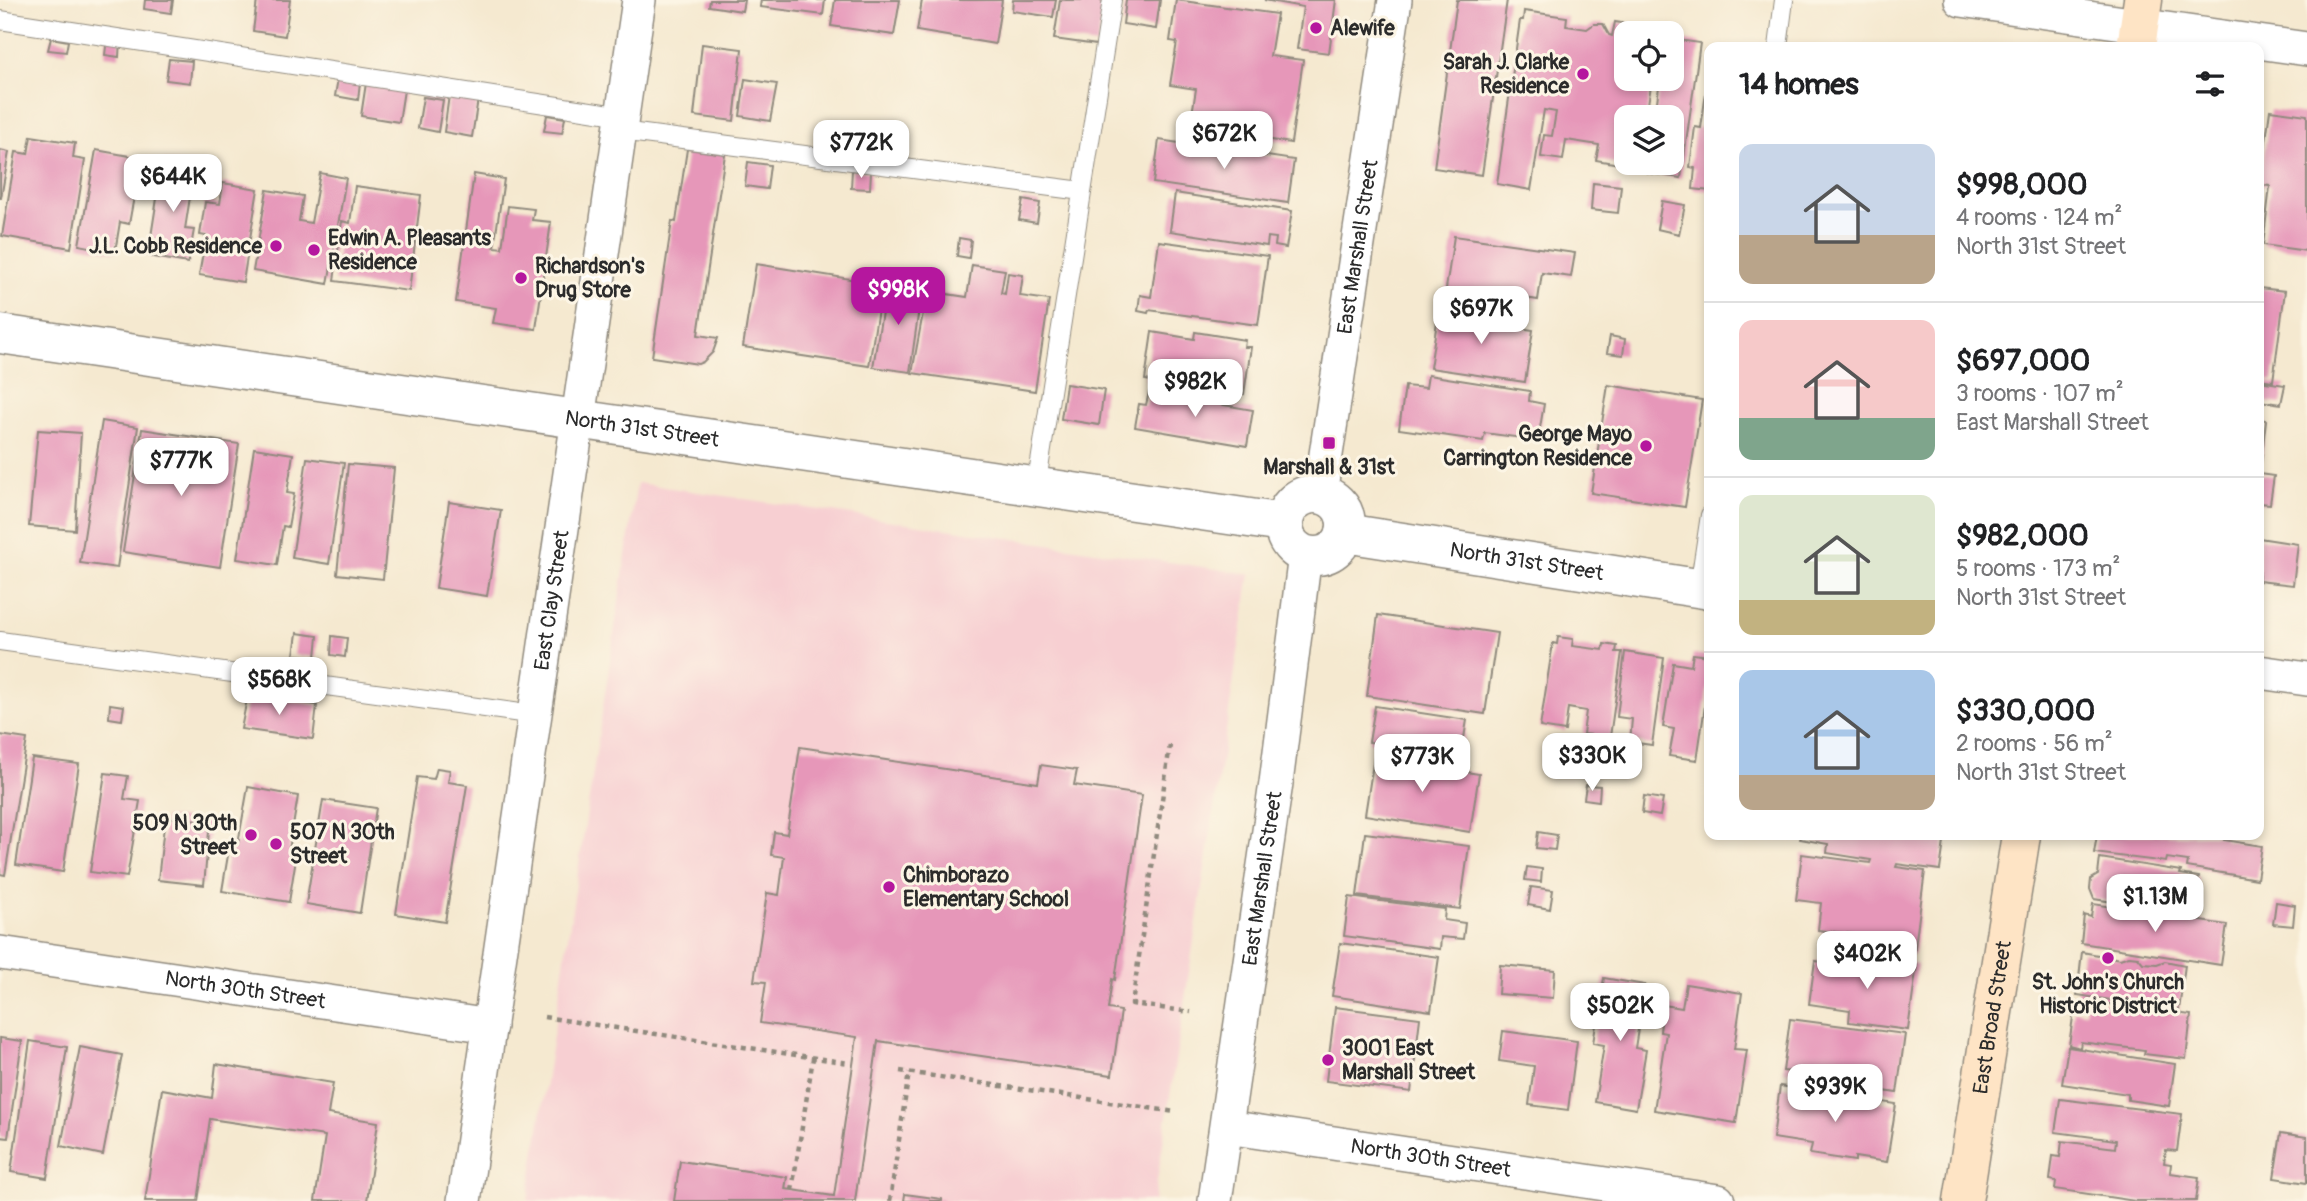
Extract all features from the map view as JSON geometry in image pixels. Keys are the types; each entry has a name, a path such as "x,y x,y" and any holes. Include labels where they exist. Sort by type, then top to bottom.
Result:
{"main road":[{"name":"East Broad Street","path":"1963,1201 2020,840"}],"street":[{"name":"East Clay Street","path":"464,1201 639,0"},
{"name":"East Marshall Street","path":"1320,494 1395,0"},
{"path":"1961,0 2258,42"},
{"path":"2264,43 2307,49"},
{"name":"North 31st Street","path":"0,334 1283,523"},
{"path":"1309,494 1320,494 1338,504 1346,523 1345,533 1334,550 1325,555 1305,555 1289,542 1283,523 1292,504 1309,494"},
{"name":"North 31st Street","path":"1345,533 1704,589"},
{"name":"East Marshall Street","path":"1215,1201 1276,783 1305,555"},
{"path":"2264,673 2307,679"},
{"name":"North 30th Street","path":"0,953 490,1026"},
{"name":"North 30th Street","path":"1227,1127 1588,1191 1718,1201"}],"lane":[{"path":"1036,488 1112,0"},
{"path":"1778,42 1784,0"},
{"path":"0,20 622,123 1082,191"},
{"path":"0,641 535,715"}],"path":[{"path":"1170,745 1132,1004 1191,1012"},
{"path":"544,1017 849,1063"},
{"path":"792,1190 813,1058"},
{"path":"900,1071 1176,1112"},
{"path":"890,1201 909,1072"}],"shaded area":[{"name":"Chimborazo Elementary School","path":"637,483 1250,574 1154,1201 528,1201"}],"building":[{"path":"145,0 173,0 171,13 144,9"},
{"path":"257,0 290,0 285,36 253,31"},
{"path":"710,0 744,0 742,11 709,6"},
{"path":"761,0 825,0 823,15 760,7"},
{"path":"835,0 900,0 894,35 831,26"},
{"path":"922,0 1002,0 995,44 917,31"},
{"path":"1013,0 1056,0 1053,17 1012,11"},
{"path":"1060,0 1103,0 1097,45 1054,39"},
{"path":"1126,0 1160,0 1156,29 1123,24"},
{"path":"1176,0 1277,14 1270,56 1303,60 1291,143 1226,137 1226,133 1190,127 1196,89 1170,85 1177,42 1170,41"},
{"name":"Alewife","path":"1264,0 1336,0 1329,53 1297,49 1303,7"},
{"path":"1457,0 1507,0 1482,175 1434,168"},
{"path":"1524,11 1567,17 1566,26 1587,29 1594,24 1603,24 1612,36 1614,27 1614,91 1650,91 1648,105 1614,105 1614,163 1596,160 1599,145 1566,140 1563,160 1541,157 1544,135 1552,136 1556,112 1544,110 1531,190 1497,184 1520,20 1523,20"},
{"path":"51,38 68,41 66,52 48,50"},
{"path":"107,38 120,39 119,57 105,55"},
{"path":"1684,41 1700,43 1684,157 1684,105 1657,105 1658,91 1684,91"},
{"path":"702,44 742,49 734,121 694,116"},
{"path":"169,59 192,61 190,83 166,80"},
{"path":"338,78 360,82 358,100 335,96"},
{"path":"745,79 777,84 770,121 740,116"},
{"path":"366,83 404,90 399,122 361,116"},
{"path":"449,95 478,99 472,137 444,132"},
{"path":"423,97 443,100 438,132 418,128"},
{"path":"1704,107 1704,190 1693,189 1695,168 1690,167 1695,127 1701,128"},
{"path":"2270,110 2307,115 2307,251 2264,245 2270,186 2264,185 2264,155"},
{"path":"547,115 565,118 562,133 544,131"},
{"path":"31,136 75,143 73,158 85,160 71,248 2,236 16,152 28,154"},
{"path":"1159,140 1294,160 1288,203 1153,183"},
{"path":"687,149 725,154 698,335 718,338 713,352 698,364 652,357 672,221 676,222"},
{"path":"0,150 9,152 1,198 0,198"},
{"path":"96,150 141,158 129,224 120,222 115,252 79,245"},
{"path":"163,160 195,165 185,229 194,230 188,263 148,256"},
{"path":"748,162 770,165 767,189 745,186"},
{"path":"852,170 871,172 870,189 851,188"},
{"path":"320,173 346,178 328,284 253,271 267,190 303,196 299,221 311,223"},
{"path":"474,174 504,179 494,247 502,248 508,206 534,209 532,220 551,222 536,329 493,323 496,308 456,302"},
{"path":"1661,175 1681,175 1681,178"},
{"path":"223,183 258,189 243,282 199,275 206,236 200,235 205,202 220,204"},
{"path":"1593,183 1621,186 1618,213 1591,210"},
{"path":"355,186 421,195 409,291 334,281 342,221 350,223"},
{"path":"1175,193 1292,211 1286,248 1275,246 1276,238 1268,237 1267,246 1170,231"},
{"path":"1023,200 1040,203 1037,223 1019,220"},
{"path":"1662,201 1685,205 1679,234 1657,229"},
{"path":"1454,236 1575,253 1571,277 1542,273 1538,300 1494,293 1492,309 1444,302"},
{"path":"959,238 971,240 969,258 957,256"},
{"path":"1159,241 1268,256 1258,325 1149,310 1148,313 1138,311 1140,295 1151,297"},
{"path":"756,264 882,284 869,366 743,347"},
{"path":"972,265 1005,270 1001,293 1005,294 1008,273 1023,275 1020,296 1049,300 1035,391 912,373 927,291 967,297"},
{"path":"887,282 922,287 910,372 873,367"},
{"path":"2264,289 2285,291 2273,381 2264,380"},
{"path":"1439,308 1506,317 1505,326 1533,330 1525,382 1430,368"},
{"path":"1152,332 1194,339 1195,332 1245,340 1244,347 1251,347 1244,394 1238,393 1237,400 1179,391 1180,386 1145,380"},
{"path":"1610,336 1625,339 1623,355 1607,353"},
{"path":"1428,375 1530,391 1529,401 1544,404 1538,440 1485,433 1483,441 1399,429 1405,386 1426,388"},
{"path":"2264,382 2285,385 2281,404 2264,402"},
{"path":"1066,384 1104,390 1099,425 1061,419"},
{"name":"George Mayo Carrington Residence","path":"1608,385 1702,400 1685,507 1591,493"},
{"path":"1149,392 1253,410 1247,446 1135,427 1139,404 1146,405"},
{"path":"102,421 138,427 117,568 80,563"},
{"path":"142,429 239,444 220,567 123,552"},
{"path":"38,430 81,433 75,530 29,526"},
{"path":"254,448 293,454 287,493 294,494 288,527 283,526 277,565 237,559"},
{"path":"307,458 344,463 329,564 292,558"},
{"path":"348,464 394,468 383,579 337,574"},
{"path":"2264,475 2274,476 2270,504 2264,503"},
{"path":"449,502 501,510 487,596 436,588"},
{"path":"2264,539 2298,544 2293,585 2264,582"},
{"path":"1378,615 1497,633 1485,714 1367,696"},
{"path":"297,633 318,636 316,657 294,655"},
{"path":"332,636 347,638 345,657 331,655"},
{"path":"1558,637 1573,639 1572,646 1603,650 1604,644 1617,646 1616,652 1622,652 1610,737 1583,734 1586,711 1568,708 1565,731 1540,727 1553,643 1557,644"},
{"path":"1625,652 1664,658 1652,745 1630,742 1632,719 1617,717"},
{"path":"1693,654 1704,655 1704,713 1697,760 1669,756 1674,729 1663,727 1673,663 1691,666"},
{"path":"248,694 317,705 313,739 241,729"},
{"path":"110,704 124,706 122,720 109,718"},
{"path":"1375,706 1467,720 1461,756 1369,742"},
{"path":"0,735 27,739 5,875 0,874"},
{"path":"800,747 1038,783 1041,765 1077,770 1074,785 1142,795 1115,980 1112,979 1108,1009 1121,1011 1112,1075 878,1041 855,1201 674,1201 680,1161 787,1177 785,1189 834,1196 857,1037 760,1023 766,982 754,981 767,893 779,895 784,857 771,855 774,832 787,834"},
{"path":"1594,752 1611,754 1609,772 1592,770"},
{"path":"1374,757 1479,774 1470,832 1365,815"},
{"path":"32,758 79,764 63,872 16,865"},
{"path":"437,768 450,770 448,782 467,785 445,922 396,914 417,777 434,779"},
{"path":"105,773 128,776 124,799 140,801 127,877 90,872"},
{"path":"1586,785 1600,786 1599,801 1584,799"},
{"path":"248,787 298,796 289,850 297,852 289,902 222,891 230,843 238,844"},
{"path":"1644,796 1663,799 1660,816 1642,813"},
{"path":"323,800 376,808 360,913 306,904"},
{"path":"165,817 210,821 204,885 158,880"},
{"path":"1538,832 1557,835 1555,850 1536,848"},
{"path":"1365,833 1469,846 1460,909 1357,896"},
{"path":"1806,840 1944,840 1940,870 1897,864 1896,867 1925,871 1914,955 1860,948 1862,935 1818,930 1821,903 1796,900 1802,854 1870,863 1871,860 1827,853 1828,844"},
{"path":"2096,840 2224,840 2262,846 2257,879 2187,867 2188,861 2167,858 2166,862 2094,853"},
{"path":"2100,858 2181,871 2180,874 2199,877 2194,907 2153,901 2152,908 2094,899 2090,889 2091,879 2098,875"},
{"path":"1527,867 1542,869 1541,882 1525,880"},
{"path":"1531,887 1553,890 1550,909 1528,905"},
{"path":"1349,897 1445,909 1444,920 1465,923 1463,939 1441,937 1440,949 1344,936"},
{"path":"2276,902 2295,905 2293,926 2273,924"},
{"path":"2093,904 2227,925 2221,965 2081,943 2084,915 2091,917"},
{"path":"1340,943 1439,957 1431,1011 1332,996"},
{"path":"2082,952 2120,959 2138,957 2143,963 2157,964 2165,961 2185,965 2179,1010 2077,995"},
{"path":"1860,956 1917,964 1908,1030 1849,1022 1850,1010 1809,1004 1815,961 1858,967"},
{"path":"1500,965 1555,970 1553,998 1498,994"},
{"path":"1604,978 1645,985 1635,1048 1646,1050 1636,1109 1595,1102 1604,1045 1593,1043"},
{"path":"1686,984 1742,993 1734,1049 1747,1050 1736,1123 1654,1110 1666,1033 1660,1032 1663,1005 1682,1008"},
{"path":"2087,1001 2191,1015 2186,1059 2144,1054 2145,1050 2081,1042 2080,1048 2069,1045 2074,1010 2085,1012"},
{"path":"1335,1007 1420,1018 1411,1092 1326,1081"},
{"path":"1790,1019 1905,1034 1897,1093 1870,1089 1869,1095 1821,1089 1822,1075 1783,1071"},
{"path":"1503,1031 1577,1041 1568,1110 1529,1105 1534,1066 1499,1061"},
{"path":"0,1038 22,1041 8,1138 0,1137"},
{"path":"30,1041 67,1047 47,1178 11,1172"},
{"path":"80,1047 122,1055 103,1155 61,1146"},
{"path":"2068,1047 2175,1064 2169,1106 2128,1100 2128,1094 2062,1084"},
{"path":"216,1064 333,1083 328,1114 378,1122 367,1201 315,1201 325,1136 210,1119 198,1201 145,1201 162,1089 212,1098"},
{"path":"1780,1086 1896,1104 1887,1162 1855,1157 1855,1161 1810,1154 1812,1144 1773,1138"},
{"path":"2060,1099 2182,1114 2177,1151 2166,1150 2164,1163 2171,1164 2170,1173 2199,1177 2196,1201 2135,1201 2055,1189 2056,1181 2050,1180 2053,1156 2060,1157 2062,1141 2115,1148 2116,1140 2055,1132"},
{"path":"2281,1133 2307,1137 2307,1183 2274,1178"},
{"path":"905,1194 942,1199 942,1201 904,1201"}],"place":[{"name":"Alewife","path":"1316,28"},
{"name":"Sarah J. Clarke Residence","path":"1583,74"},
{"name":"J.L. Cobb Residence","path":"276,246"},
{"name":"Edwin A. Pleasants Residence","path":"314,250"},
{"name":"Richardson's Drug Store","path":"521,278"},
{"name":"Marshall & 31st","path":"1329,443"},
{"name":"George Mayo Carrington Residence","path":"1646,446"},
{"name":"509 N 30th Street","path":"251,835"},
{"name":"507 N 30th Street","path":"276,844"},
{"name":"Chimborazo Elementary School","path":"889,887"},
{"name":"St. John's Church Historic District","path":"2108,958"},
{"name":"3001 East Marshall Street","path":"1328,1060"}]}
